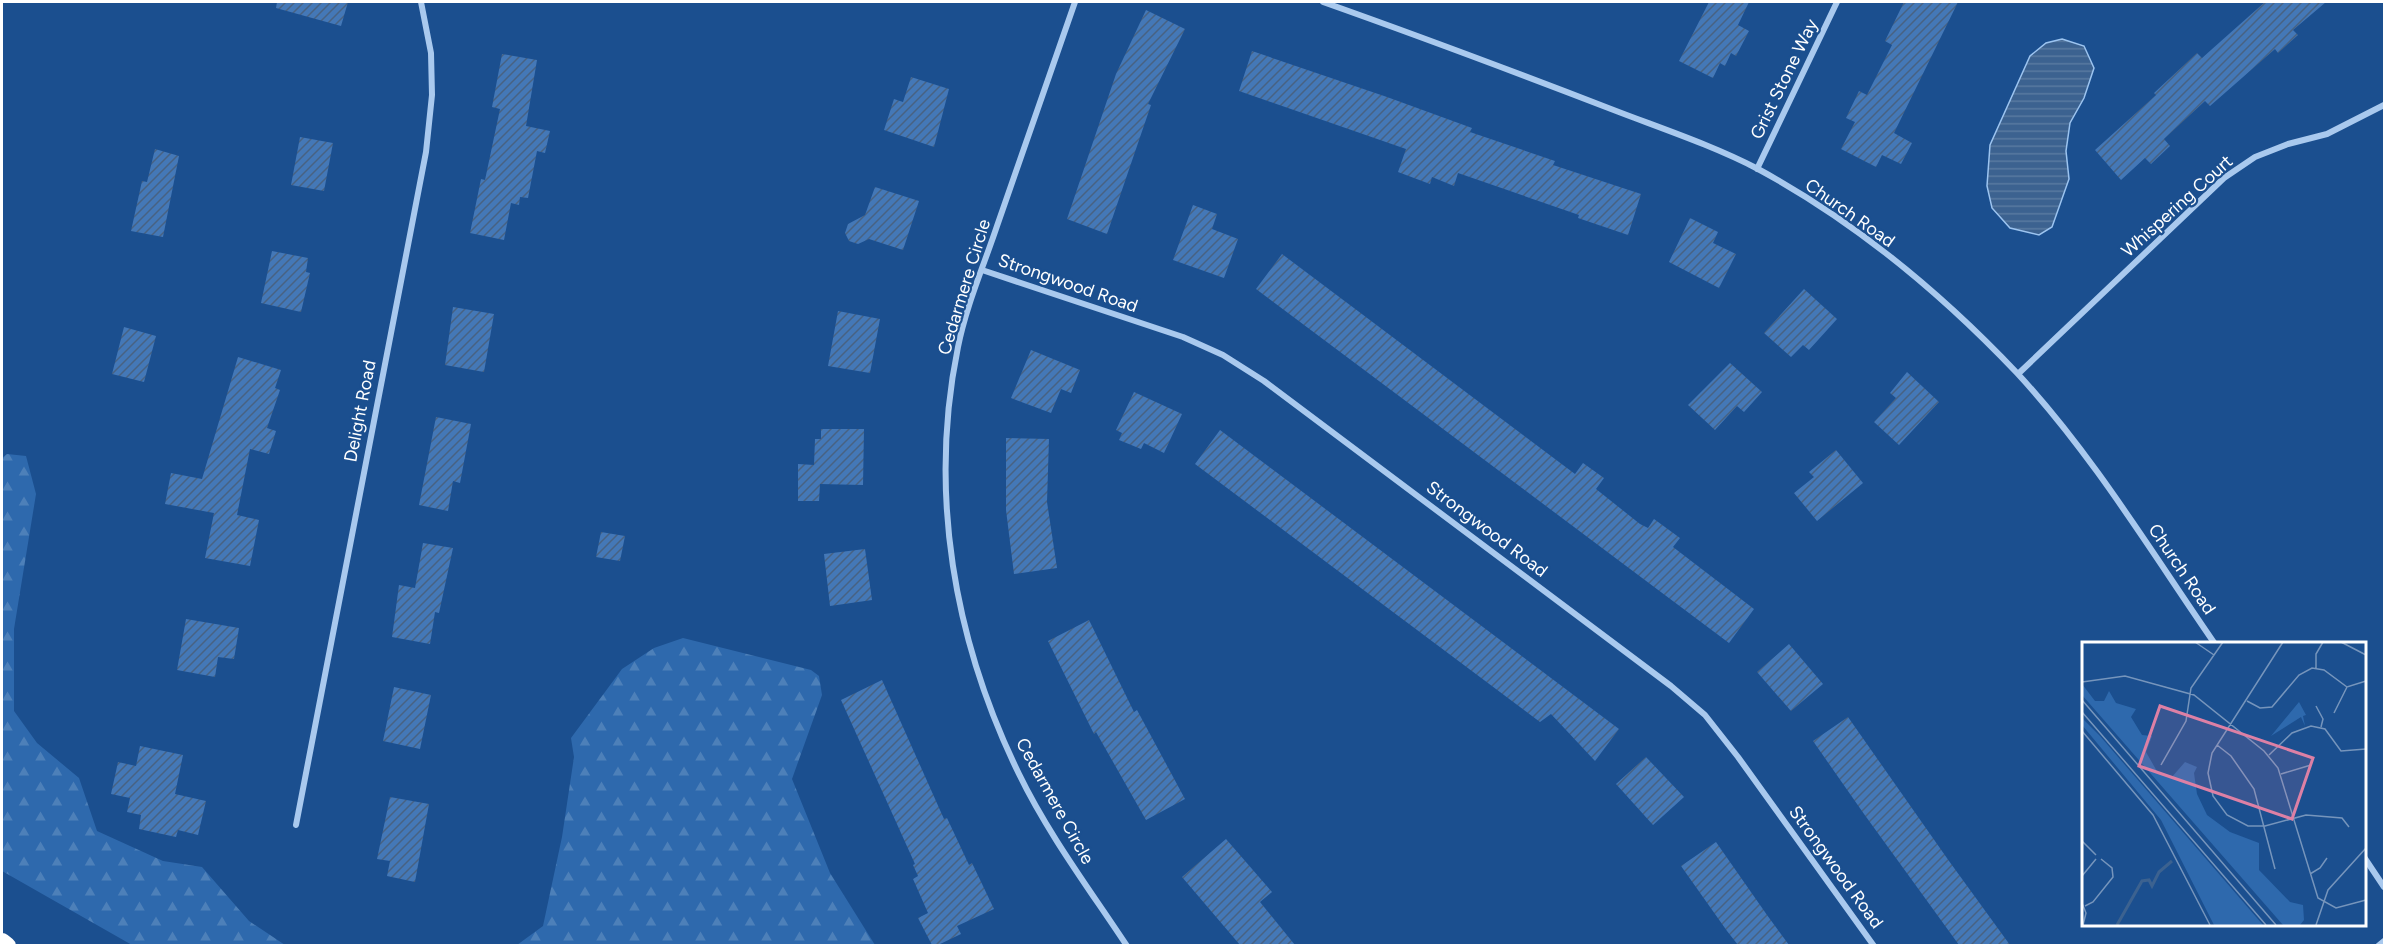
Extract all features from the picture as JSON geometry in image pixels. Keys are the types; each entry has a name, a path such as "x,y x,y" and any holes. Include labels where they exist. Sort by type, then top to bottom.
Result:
{"highway":[{"path":"2,942 7,945"}],"street":[{"name":"Delight Road","path":"296,825 426,152 432,95 431,53 421,2"},
{"name":"Cedarmere Circle","path":"1075,2 958,344 948,407 947,514 953,576 962,619 969,650 988,703 1020,776 1057,841 1127,945"},
{"name":"Church Road","path":"1323,2 1503,67 1757,169 1810,201 1879,250 1948,305 2018,374 2124,510 2214,642"},
{"name":"Grist Stone Way","path":"1757,169 1837,2"},
{"name":"Whispering Court","path":"2018,374 2224,178 2255,157 2288,144 2327,134 2385,105"},
{"name":"Strongwood Road","path":"982,270 1183,337 1223,355 1264,381 1671,686 1705,715 1738,757 1874,945"},
{"path":"2365,857 2385,887"},
{"path":"2378,945 2385,941"}],"green space":[{"path":"7,454 26,456 36,494 14,629 14,711 37,743 79,778 97,831 163,861 202,867 249,921 285,945 132,945 2,871 2,458"},
{"path":"683,638 811,670 819,676 822,695 792,779 830,873 875,945 517,945 543,926 562,837 574,757 571,738 622,669 654,648"}],"shaded area":[{"path":"2062,39 2084,46 2094,68 2084,98 2070,123 2066,151 2069,179 2052,227 2039,235 2010,228 1992,208 1987,186 1990,145 2030,56 2046,43"}],"building":[{"path":"277,2 348,2 341,26 276,8"},
{"path":"1709,2 1749,2 1738,25 1749,31 1736,56 1731,53 1725,66 1720,63 1713,78 1679,61"},
{"path":"1904,2 1958,2 1894,133 1912,143 1901,164 1882,155 1876,167 1841,149 1855,122 1846,118 1859,91 1867,95 1892,45 1885,41"},
{"path":"2265,2 2326,2 2293,30 2298,35 2278,53 2275,49 2210,106 2205,101 2164,139 2170,146 2151,164 2145,158 2121,180 2095,150 2156,95 2154,93 2197,53 2202,58"},
{"path":"1146,10 1185,29 1148,104 1151,105 1107,234 1067,219 1116,74"},
{"path":"1252,51 1472,128 1470,132 1555,161 1553,165 1641,194 1628,235 1578,218 1579,215 1458,173 1454,186 1432,177 1430,184 1398,172 1406,149 1239,91"},
{"path":"502,54 537,60 526,126 550,131 545,153 537,151 528,198 520,197 519,205 511,203 504,240 470,233 481,179 485,180 500,109 492,107"},
{"path":"911,77 949,89 934,147 884,130 894,99 903,102"},
{"path":"300,137 333,143 324,191 291,185"},
{"path":"155,149 179,156 163,237 131,231 142,181 147,182"},
{"path":"875,187 919,201 903,250 869,239 858,244 849,241 845,233 848,224 865,215"},
{"path":"1193,205 1217,214 1212,229 1238,239 1224,278 1173,260"},
{"path":"1690,218 1718,232 1713,243 1736,254 1719,288 1669,262"},
{"path":"272,251 308,258 306,272 310,273 301,312 261,303"},
{"path":"1282,254 1575,474 1583,463 1604,478 1596,489 1640,524 1648,528 1654,519 1680,538 1673,547 1754,609 1729,643 1256,289"},
{"path":"1804,289 1837,319 1809,350 1803,345 1791,357 1764,333"},
{"path":"453,307 494,314 484,372 445,365"},
{"path":"838,311 880,319 870,373 828,366"},
{"path":"124,327 156,336 144,382 112,374"},
{"path":"1031,350 1080,370 1071,393 1061,389 1051,413 1011,398"},
{"path":"238,357 281,370 275,388 280,390 267,428 276,431 269,454 250,449 237,515 259,520 250,566 205,558 214,513 165,504 171,473 202,479"},
{"path":"1730,363 1762,392 1744,412 1737,406 1715,430 1688,405"},
{"path":"1907,372 1939,402 1899,445 1874,422 1896,398 1890,393"},
{"path":"1134,392 1182,414 1164,453 1144,443 1141,449 1119,440 1122,433 1116,430"},
{"path":"436,417 471,424 460,483 453,481 448,511 419,505"},
{"path":"821,429 864,429 863,485 820,484 819,501 798,501 798,464 814,465 815,439 821,439"},
{"path":"1220,430 1619,729 1595,761 1551,714 1540,722 1195,464"},
{"path":"1006,438 1049,439 1047,502 1057,568 1014,574 1006,510"},
{"path":"1836,450 1863,483 1817,521 1794,493 1814,477 1809,472"},
{"path":"601,532 625,536 620,561 596,557"},
{"path":"423,543 453,548 439,613 435,612 430,644 392,637 399,585 415,588"},
{"path":"865,549 872,600 830,606 824,554"},
{"path":"186,619 239,628 234,659 218,657 215,677 177,670"},
{"path":"1089,620 1134,712 1137,710 1185,799 1146,820 1096,732 1094,734 1048,641"},
{"path":"1789,644 1823,684 1791,711 1757,672"},
{"path":"882,680 944,819 947,818 969,865 972,863 994,909 957,926 961,934 938,945 932,945 918,918 928,913 913,879 918,876 913,865 915,864 841,700"},
{"path":"394,687 431,695 420,749 383,741"},
{"path":"1848,717 2010,945 1959,945 1864,814 1813,741"},
{"path":"140,746 183,755 175,794 206,801 198,835 178,830 176,837 139,829 141,815 127,812 130,798 111,794 118,762 136,766"},
{"path":"1646,757 1684,797 1653,825 1616,784"},
{"path":"390,797 429,804 415,882 387,876 390,861 377,859"},
{"path":"1226,839 1272,892 1260,902 1295,945 1240,945 1182,877"},
{"path":"1716,842 1789,945 1738,945 1727,931 1681,866"}]}
